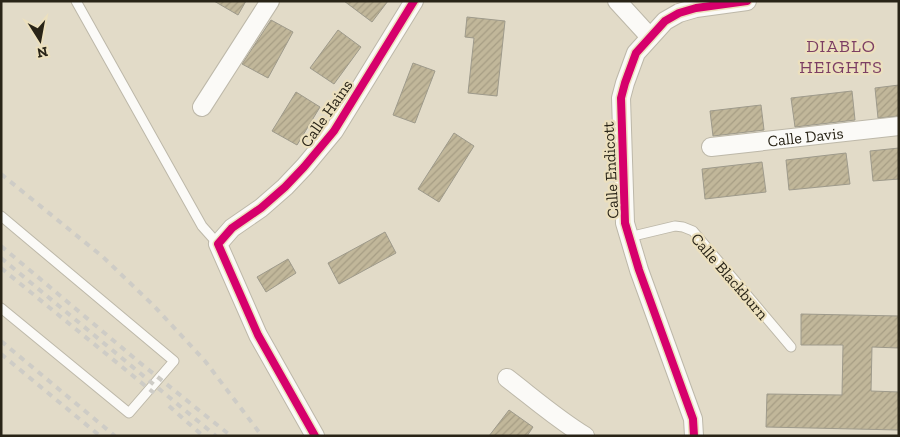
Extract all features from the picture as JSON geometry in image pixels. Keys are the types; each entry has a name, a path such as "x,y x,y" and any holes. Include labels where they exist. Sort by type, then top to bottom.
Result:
{"street":[{"path":"202,107 270,1"},
{"name":"Calle Hains","path":"218,244 232,228 262,208 285,187 334,131 414,1"},
{"path":"617,1 650,37"},
{"name":"Calle Endicott","path":"694,436 692,419 639,270 625,223 621,98 636,53 665,21 679,13 696,8 747,1"},
{"name":"Calle Davis","path":"711,147 899,126"},
{"path":"218,244 258,335 315,436"},
{"path":"508,378 565,424 585,436"}],"lane":[{"path":"76,1 202,226 218,244"},
{"path":"1,216 174,361 129,413 1,308"},
{"name":"Calle Blackburn","path":"630,237 675,226 694,230 791,347"}],"building":[{"path":"214,1 246,1 238,15"},
{"path":"344,1 388,1 372,22"},
{"path":"467,17 505,21 497,96 468,93 474,38 465,37"},
{"path":"271,20 293,32 268,78 242,64"},
{"path":"338,30 361,47 334,84 310,68"},
{"path":"413,63 435,71 415,123 393,115"},
{"path":"899,85 899,116 878,118 875,88"},
{"path":"852,91 855,120 795,127 791,98"},
{"path":"296,92 320,107 297,145 272,131"},
{"path":"761,105 764,130 713,136 710,111"},
{"path":"454,133 474,146 439,202 418,189"},
{"path":"899,148 899,179 873,181 870,151"},
{"path":"846,153 850,184 789,190 786,160"},
{"path":"762,162 766,192 705,199 702,169"},
{"path":"385,232 396,253 339,284 328,263"},
{"path":"288,259 296,273 266,292 257,277"},
{"path":"801,314 899,316 899,348 872,347 871,391 899,392 899,430 766,427 767,394 842,395 843,345 801,345"},
{"path":"509,410 533,427 527,436 489,436"}],"railway":[{"path":"1,174 103,257 154,306 205,361 262,436"},
{"path":"1,246 139,362 231,436"},
{"path":"1,258 216,436"},
{"path":"1,268 154,393"},
{"path":"1,341 115,436"},
{"path":"1,354 100,436"},
{"path":"169,406 203,436"}],"cycle path":[{"path":"315,436 258,335 218,244 232,228 261,208 285,187 334,131 414,1"},
{"path":"694,436 693,419 639,270 625,223 621,98 636,53 665,21 679,13 696,8 747,1"}],"district":[{"name":"DIABLO HEIGHTS","path":"841,56"}]}
